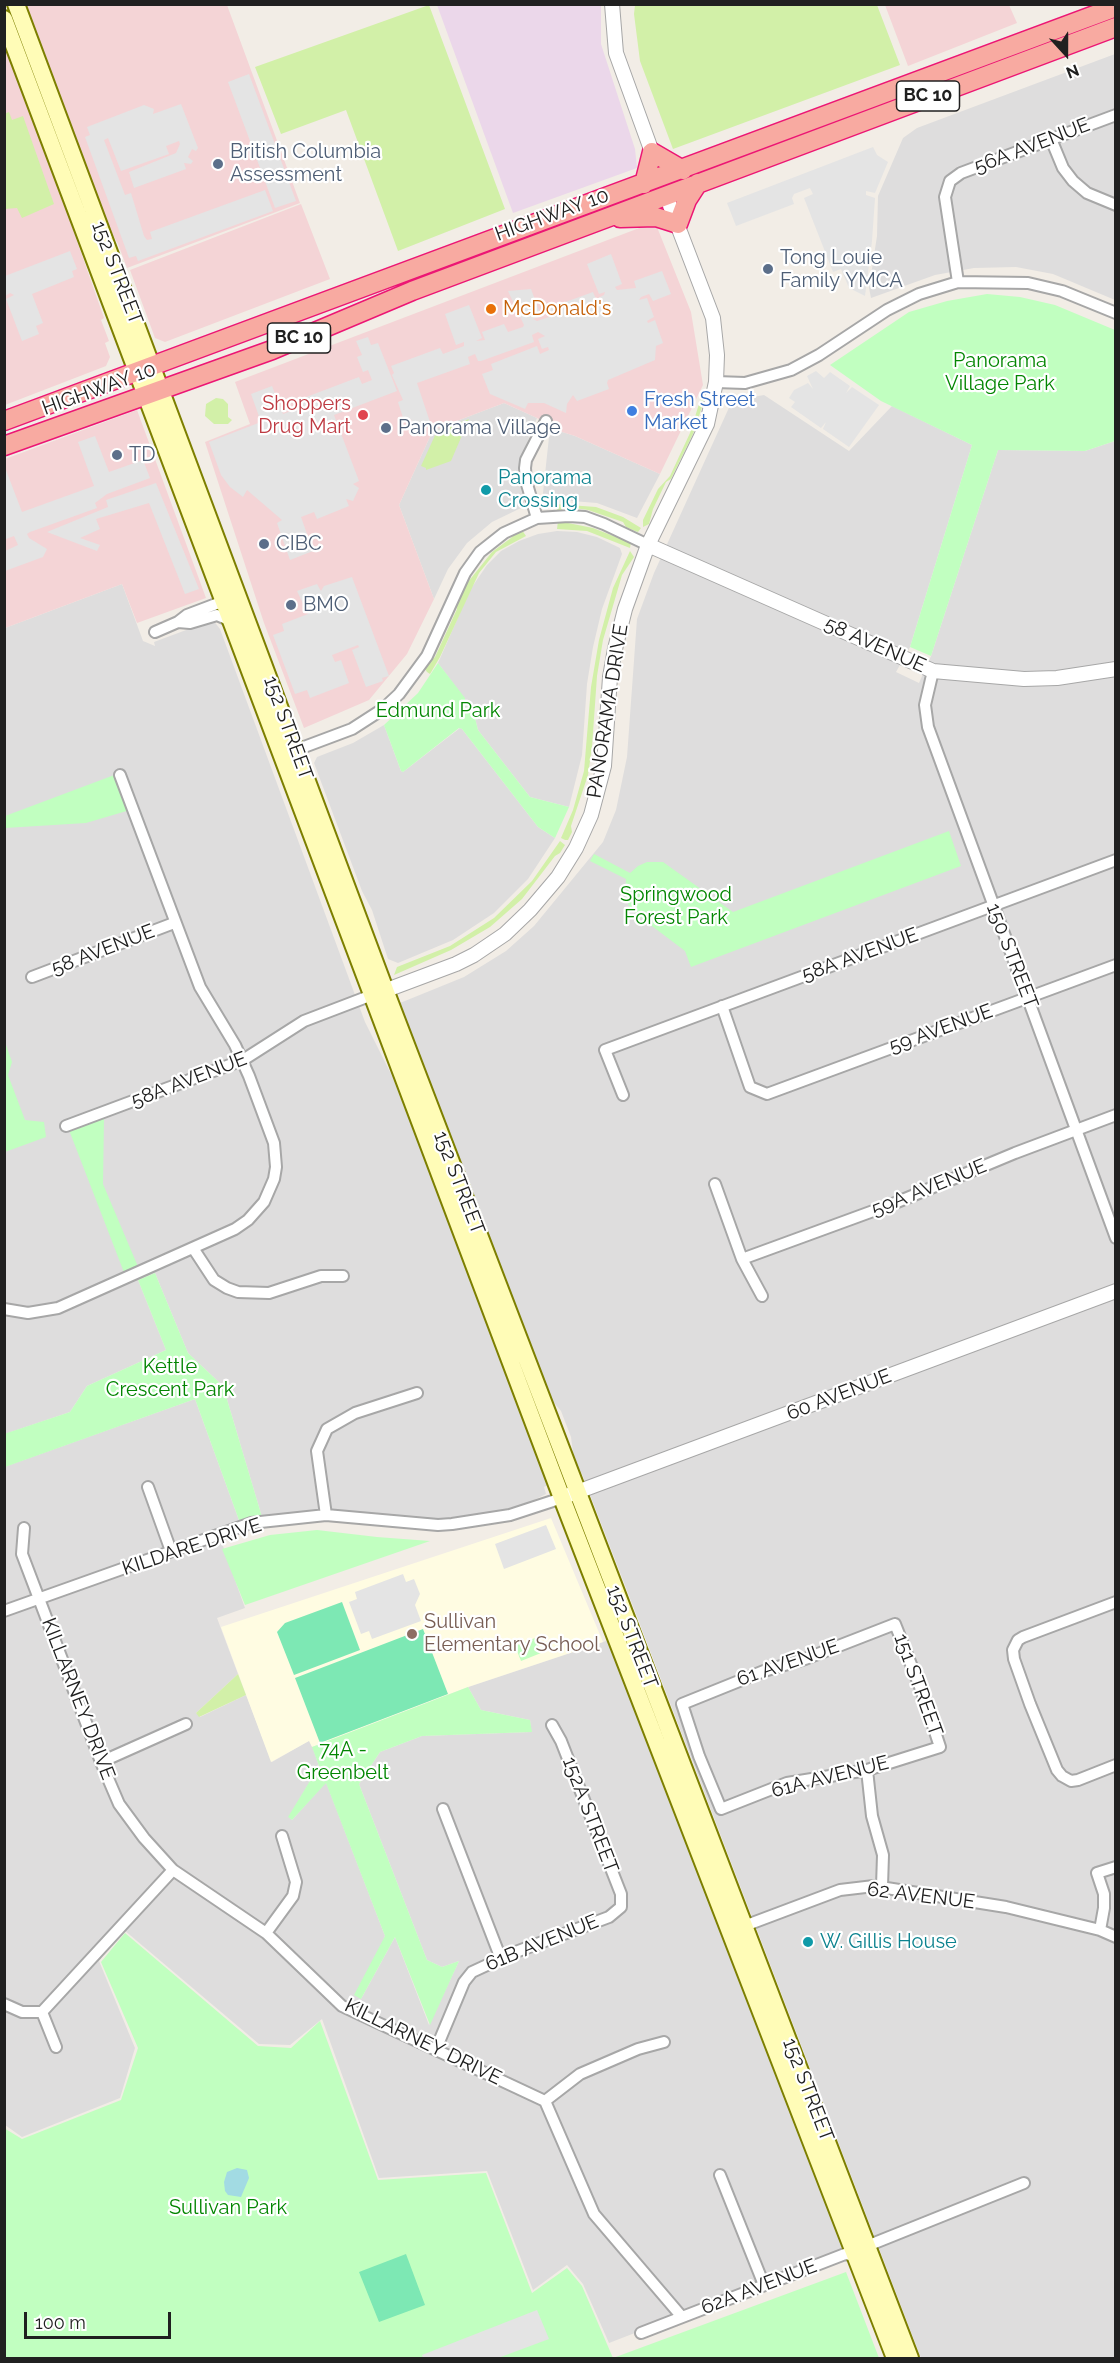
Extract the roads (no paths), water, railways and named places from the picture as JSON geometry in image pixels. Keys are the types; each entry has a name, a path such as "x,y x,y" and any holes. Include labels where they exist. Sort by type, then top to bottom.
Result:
{"highway":[{"name":"HIGHWAY 10","path":"4,447 272,350 412,291 607,219 683,170 1116,7"},
{"name":"HIGHWAY 10","path":"4,421 657,186 698,183 1116,27"},
{"path":"652,152 683,170"},
{"path":"652,152 657,186"},
{"path":"607,219 656,217 678,224 687,200 698,183"}],"main road":[{"name":"152 STREET","path":"16,4 145,370"},
{"name":"152 STREET","path":"4,19 154,393 234,608 243,628 253,635 296,750 379,993 569,1495 861,2250 895,2358"},
{"name":"152 STREET","path":"154,393 211,566 232,600 231,621 325,865 379,993"},
{"path":"273,731 290,750 296,750"},
{"name":"152 STREET","path":"861,2250 875,2268 910,2358"}],"street":[{"path":"612,4 616,53 652,152"},
{"name":"56A AVENUE","path":"958,282 945,197 950,181 961,173 1116,115"},
{"path":"1052,139 1063,168 1073,181 1087,194 1116,205"},
{"name":"PANORAMA DRIVE","path":"379,993 456,964 500,938 548,891 576,848 591,816 601,779 606,748 610,677 625,609 648,545 707,424 716,382 717,355 713,318 678,224 657,186"},
{"path":"716,382 745,383 791,370 819,355 887,310 919,294 958,282 1028,283 1062,291 1116,313"},
{"path":"537,518 526,481 525,468 526,460 546,421"},
{"path":"296,750 352,729 391,702 410,682 427,656 454,593 480,552 504,532 537,518 585,517 648,545"},
{"name":"58 AVENUE","path":"648,545 933,671 1024,679 1057,678 1116,669"},
{"path":"155,632 178,622 187,615 232,600"},
{"path":"178,622 190,623 217,615 231,621"},
{"name":"150 STREET","path":"933,671 925,705 928,727 1116,1238"},
{"path":"4,1309 28,1313 50,1310 241,1226 264,1202 274,1179 276,1167 274,1143 243,1060 204,996 174,923 120,775"},
{"name":"58A AVENUE","path":"622,1095 605,1050 1116,860"},
{"name":"58 AVENUE","path":"32,977 174,923"},
{"name":"59 AVENUE","path":"722,1006 750,1087 767,1094 1116,964"},
{"name":"58A AVENUE","path":"66,1126 243,1060 304,1021 379,993"},
{"name":"59A AVENUE","path":"742,1259 896,1203 1116,1115"},
{"path":"714,1184 742,1259 762,1296"},
{"path":"193,1248 213,1280 238,1292 269,1293 321,1276 343,1276"},
{"name":"60 AVENUE","path":"569,1495 1116,1291"},
{"path":"326,1515 317,1451 327,1429 356,1413 417,1394"},
{"path":"148,1486 171,1551"},
{"name":"KILDARE DRIVE","path":"4,1611 251,1524 326,1515 438,1525 452,1524 510,1515 569,1495"},
{"name":"KILLARNEY DRIVE","path":"24,1528 22,1554 119,1804 144,1838 173,1870 266,1933 342,2006 545,2101"},
{"path":"1116,1602 1023,1637 1015,1646 1014,1659 1057,1770 1067,1779 1078,1780 1116,1765"},
{"name":"61 AVENUE","path":"721,1809 699,1756 682,1704 764,1671 805,1659 895,1624"},
{"name":"151 STREET","path":"895,1624 922,1692 940,1747"},
{"path":"101,1762 186,1724"},
{"name":"152A STREET","path":"552,1725 561,1741 621,1894 621,1907"},
{"name":"61A AVENUE","path":"721,1809 787,1784 867,1770 940,1747"},
{"path":"867,1770 870,1806 884,1855 882,1886"},
{"path":"443,1809 501,1959"},
{"path":"266,1933 293,1896 296,1882 282,1836"},
{"path":"1100,1930 1104,1894 1097,1873 1116,1867"},
{"path":"4,2004 22,2012 42,2012 173,1870"},
{"name":"62 AVENUE","path":"738,1928 840,1890 882,1886 1006,1907 1100,1930 1116,1937"},
{"name":"61B AVENUE","path":"436,2049 468,1977 478,1969 609,1917 621,1907"},
{"path":"42,2012 56,2047"},
{"path":"664,2042 638,2049 580,2074 545,2101 594,2214 682,2317"},
{"path":"720,2175 764,2285"},
{"name":"62A AVENUE","path":"641,2333 845,2254 861,2250 1024,2183"}],"water":[{"path":"237,2168 247,2170 249,2178 241,2197 228,2195 225,2191 224,2182 227,2172"}],"place":[{"name":"British Columbia Assessment","path":"218,164"},
{"name":"Tong Louie Family YMCA","path":"768,269"},
{"name":"McDonald's","path":"491,309"},
{"name":"Fresh Street Market","path":"632,411"},
{"name":"Shoppers Drug Mart","path":"363,415"},
{"name":"Panorama Village","path":"386,428"},
{"name":"TD","path":"117,455"},
{"name":"Panorama Crossing","path":"486,490"},
{"name":"CIBC","path":"264,544"},
{"name":"BMO","path":"291,605"},
{"name":"Sullivan Elementary School","path":"412,1634"},
{"name":"W. Gillis House","path":"808,1942"}],"park label":[{"name":"Panorama Village Park","path":"1000,372"},
{"name":"Edmund Park","path":"438,711"},
{"name":"Springwood Forest Park","path":"676,906"},
{"name":"Kettle Crescent Park","path":"170,1378"},
{"name":"74A - Greenbelt","path":"343,1762"},
{"name":"Sullivan Park","path":"228,2208"}]}
